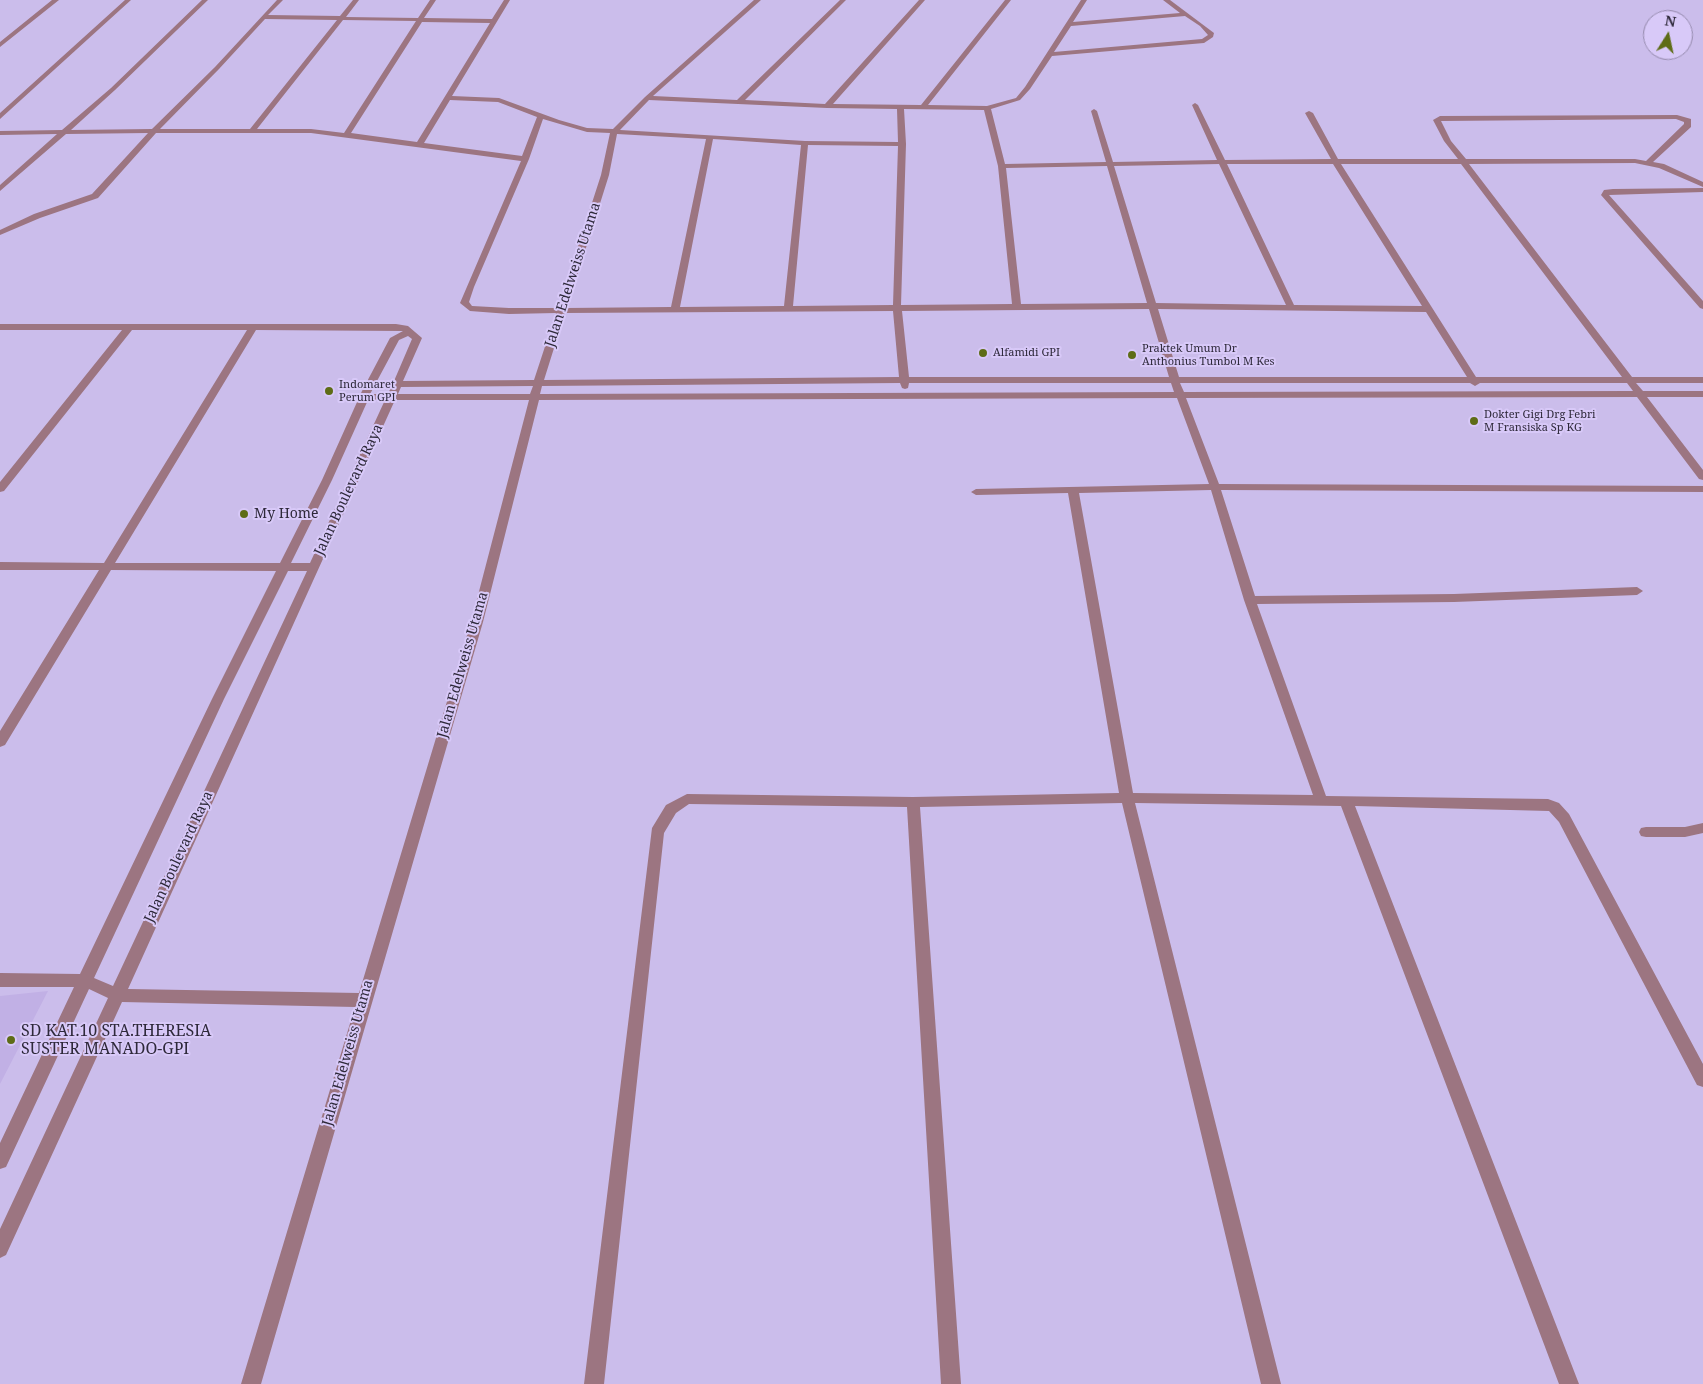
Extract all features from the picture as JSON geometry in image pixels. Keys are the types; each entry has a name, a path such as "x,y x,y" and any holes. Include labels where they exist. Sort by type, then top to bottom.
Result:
{"street":[{"path":"0,45 56,0"},
{"path":"0,117 128,0"},
{"path":"0,189 113,89 204,0"},
{"path":"0,233 37,216 95,196 154,131 217,68 280,0"},
{"path":"252,131 356,0"},
{"path":"346,135 433,0"},
{"path":"419,145 507,0"},
{"path":"614,132 646,98 758,0"},
{"path":"739,102 843,0"},
{"path":"828,106 922,0"},
{"path":"923,107 1008,0"},
{"path":"646,98 828,106 988,108 1018,99 1084,0"},
{"path":"1049,54 1210,38 1211,32 1166,0"},
{"path":"1068,24 1186,14"},
{"path":"263,17 496,20"},
{"path":"449,98 490,98 575,128 614,132 805,142 902,144"},
{"path":"1195,105 1291,307"},
{"path":"900,107 902,144 898,308 906,394"},
{"path":"988,108 1002,166 1017,308"},
{"path":"1094,111 1108,163 1154,306 1175,381 1215,487 1250,600 1321,800"},
{"path":"1309,113 1336,162 1482,393"},
{"path":"541,115 464,303 470,308 562,311 1154,306 1429,309"},
{"path":"1649,162 1688,124 1688,121 1676,117 1440,118 1437,120 1448,141 1703,478"},
{"path":"0,133 311,131 525,158"},
{"name":"Jalan Edelweiss Utama","path":"251,1384 477,622 536,389 605,175 614,132"},
{"path":"675,309 710,137"},
{"path":"788,308 805,142"},
{"path":"1002,166 1221,162 1649,162 1703,185"},
{"path":"1703,190 1613,191 1607,192 1605,195 1703,306"},
{"path":"0,489 130,326"},
{"path":"0,742 252,326"},
{"path":"0,327 396,327 405,328 409,332"},
{"name":"Jalan Boulevard Raya","path":"0,1161 218,699 371,384 395,338 409,332 417,336 417,339 392,395 0,1248"},
{"path":"365,397 536,389 904,380 1703,380"},
{"path":"371,384 397,383 536,389 906,394 1703,394"},
{"path":"976,492 1215,487 1703,489"},
{"path":"1073,489 1127,798 1271,1384"},
{"path":"0,566 313,567"},
{"path":"1250,600 1454,598 1637,591"},
{"path":"594,1384 657,832 671,809 686,799 913,802 1127,798 1540,802 1554,807 1568,826 1703,1080"},
{"path":"1346,801 1568,1384"},
{"path":"913,802 951,1384"},
{"path":"1646,832 1686,832 1703,828"},
{"path":"0,980 86,981 116,995 364,1000"}],"shaded area":[{"name":"SD KAT.10 STA.THERESIA SUSTER MANADO-GPI","path":"48,991 0,1084 0,996"}],"place":[{"name":"Alfamidi GPI","path":"983,353"},
{"name":"Praktek Umum Dr Anthonius Tumbol M Kes","path":"1132,355"},
{"name":"Indomaret Perum GPI","path":"329,391"},
{"name":"Dokter Gigi Drg Febri M Fransiska Sp KG","path":"1474,421"},
{"name":"My Home","path":"244,514"},
{"name":"SD KAT.10 STA.THERESIA SUSTER MANADO-GPI","path":"11,1040"}]}
